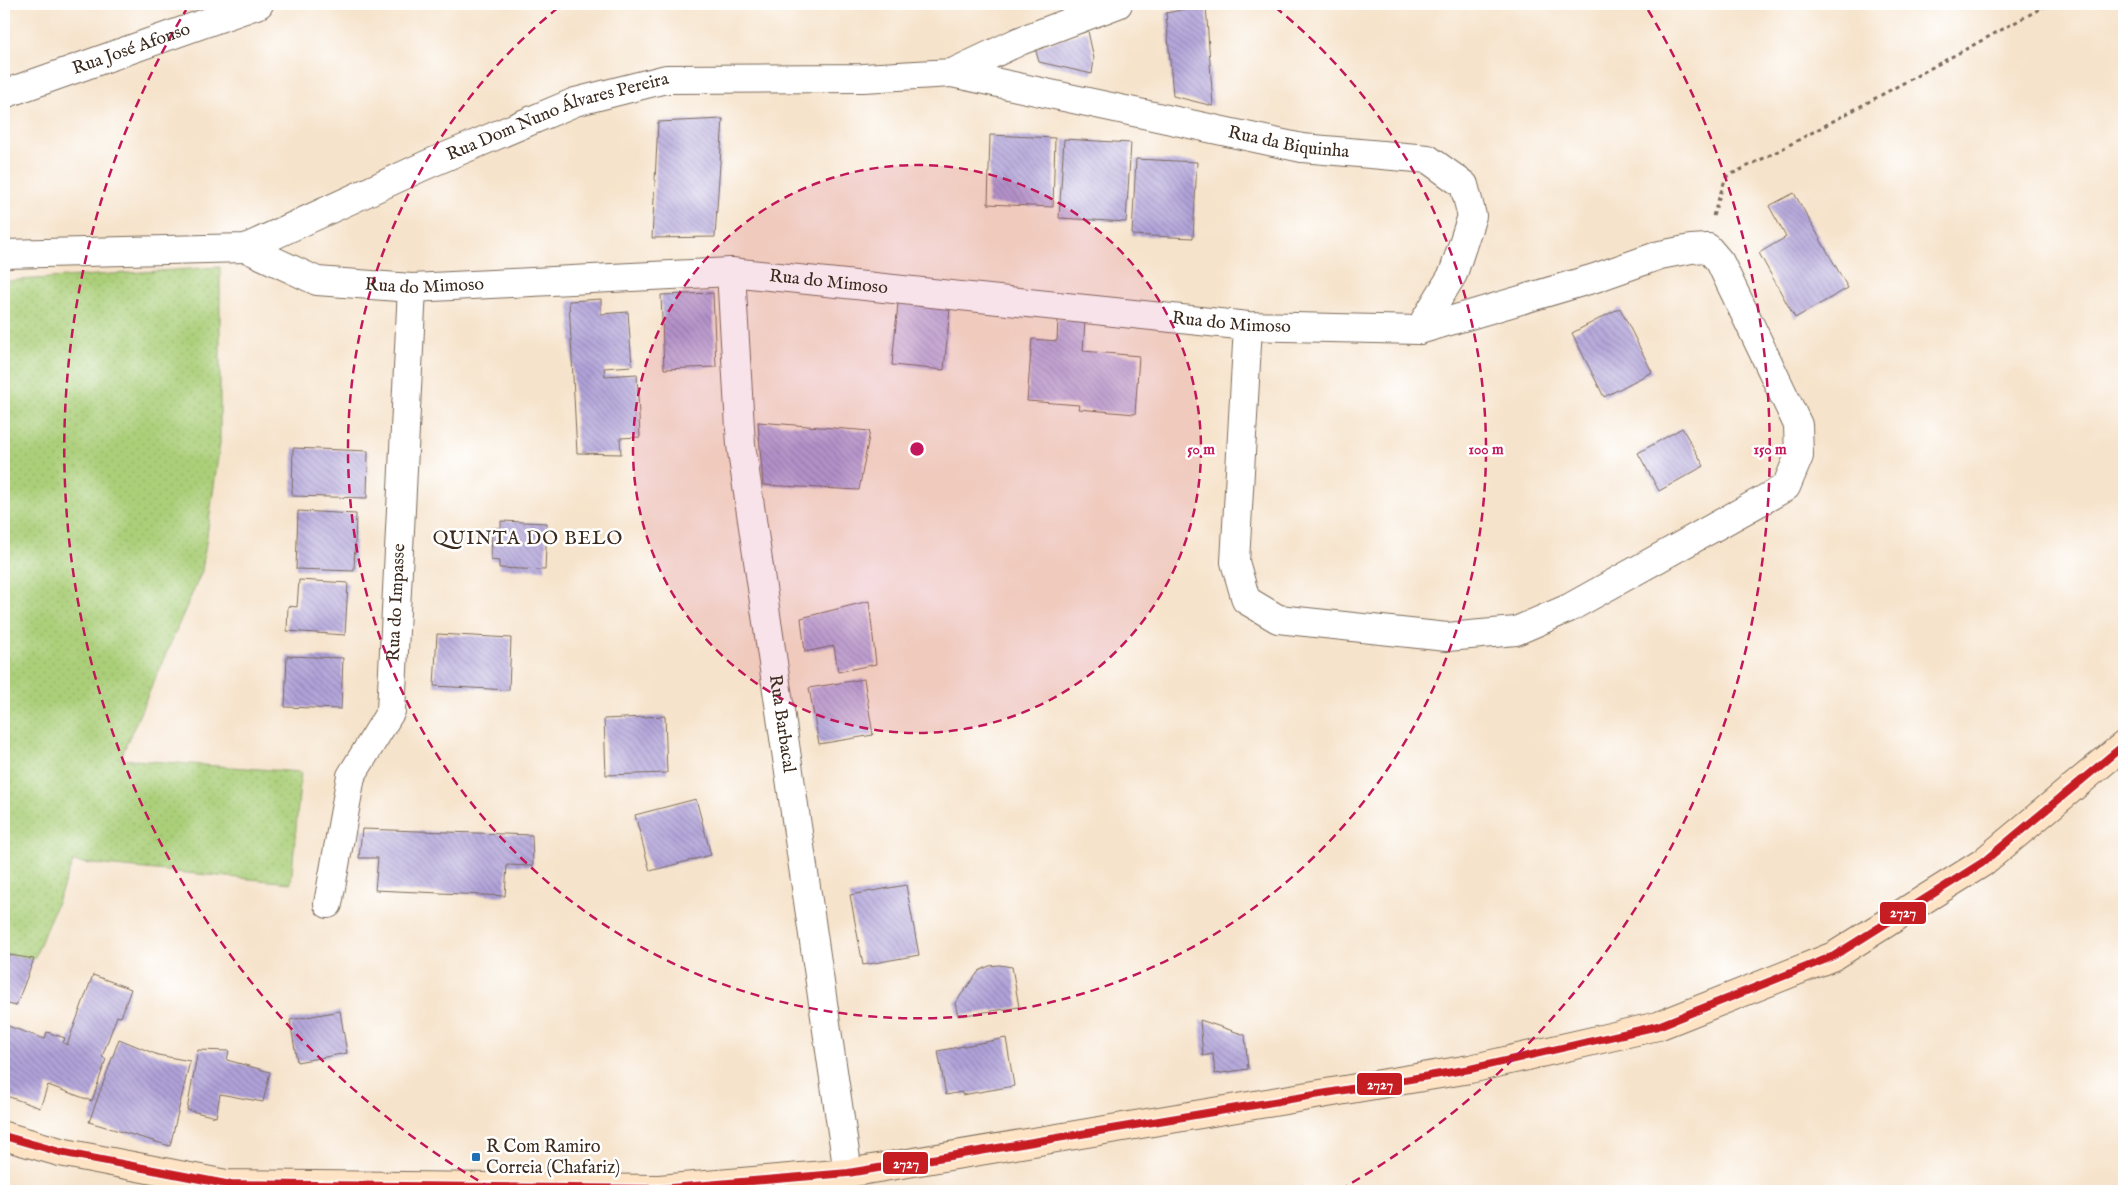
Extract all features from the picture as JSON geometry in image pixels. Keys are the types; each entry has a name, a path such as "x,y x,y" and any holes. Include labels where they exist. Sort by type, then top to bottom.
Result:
{"street":[{"name":"Rua José Afonso","path":"4,94 124,50 259,4"},
{"name":"Rua Dom Nuno Álvares Pereira","path":"4,254 246,248 426,165 575,102 666,79 863,78 952,73 1020,41 1118,4"},
{"name":"Rua da Biquinha","path":"952,73 1302,148 1428,159 1464,185 1472,216 1453,274 1419,330"},
{"name":"Rua do Mimoso","path":"246,248 317,281 412,288 731,272 1248,326 1419,330 1596,278 1660,255 1708,248"},
{"path":"1248,326 1235,562 1246,600 1278,620 1447,637 1516,631 1568,608 1786,487 1799,456 1798,426 1720,262 1708,248"},
{"name":"Rua Barbacal","path":"731,272 741,445 848,1173"},
{"name":"Rua do Impasse","path":"328,904 351,776 391,711 412,288"},
{"path":"4,1136 60,1152 226,1184 662,1190 848,1173 1470,1069 1658,1026 1834,956 1982,863 2124,745"}],"path":[{"path":"1708,248 1713,212 1726,177 1778,151 2049,4"}],"green space":[{"path":"220,267 220,443 202,571 120,759 301,772 291,883 73,862 34,959 4,954 4,281"}],"building":[{"path":"1206,5 1213,106 1173,96 1166,13"},
{"path":"1088,31 1094,59 1092,74 1039,62 1035,48"},
{"path":"723,119 715,237 652,238 658,122"},
{"path":"990,135 1055,138 1053,207 988,204"},
{"path":"1064,139 1131,143 1126,222 1059,218"},
{"path":"1136,159 1197,162 1193,238 1132,235"},
{"path":"1794,193 1848,288 1795,318 1759,253 1786,237 1769,206"},
{"path":"713,293 716,367 664,369 661,295"},
{"path":"601,299 601,314 628,312 632,366 604,368 605,376 637,374 640,437 620,438 621,454 577,453 569,301"},
{"path":"898,303 950,308 944,370 892,365"},
{"path":"1620,308 1652,372 1604,397 1572,333"},
{"path":"1058,319 1085,321 1083,351 1139,356 1135,414 1078,409 1079,405 1027,401 1032,339 1057,341"},
{"path":"758,422 870,431 859,490 763,485"},
{"path":"1682,428 1704,466 1659,491 1638,453"},
{"path":"293,448 368,451 367,498 292,496"},
{"path":"298,511 356,514 354,571 296,569"},
{"path":"501,521 547,523 545,570 499,568 499,561 491,560 492,528 501,528"},
{"path":"299,580 348,583 345,635 287,631 288,606 297,607"},
{"path":"869,601 876,664 838,672 834,646 805,652 801,618"},
{"path":"437,634 511,638 509,690 434,686"},
{"path":"287,656 343,658 341,709 285,707"},
{"path":"864,679 873,735 819,744 809,688"},
{"path":"665,716 667,773 606,775 604,719"},
{"path":"696,799 711,855 650,871 635,815"},
{"path":"362,829 532,835 533,866 507,865 505,896 375,890 378,858 359,858"},
{"path":"906,885 919,955 863,965 850,895"},
{"path":"4,954 34,959 16,1006 4,1003"},
{"path":"989,966 1012,967 1019,1007 958,1016 955,1003 979,971"},
{"path":"93,975 131,989 121,1017 117,1016 102,1057 106,1059 92,1101 48,1085 40,1108 4,1095 4,1040 8,1026 45,1039 47,1032 65,1038 63,1043 67,1045"},
{"path":"340,1011 347,1053 297,1062 290,1020"},
{"path":"1200,1020 1245,1035 1248,1069 1215,1074 1213,1054 1203,1056"},
{"path":"1006,1038 1014,1086 962,1095 962,1092 946,1095 938,1051"},
{"path":"119,1039 158,1055 190,1061 170,1146 89,1122"},
{"path":"198,1050 229,1051 227,1060 270,1072 263,1102 220,1094 216,1117 187,1110"}],"transit line":[{"name":"2727","path":"4,1136 60,1152 226,1184 659,1189 848,1173 1470,1069 1658,1026 1834,956 1982,863 2124,745"}],"place":[{"name":"R Com Ramiro Correia (Chafariz)","path":"476,1157"}],"district":[{"name":"QUINTA DO BELO","path":"528,539"}]}
